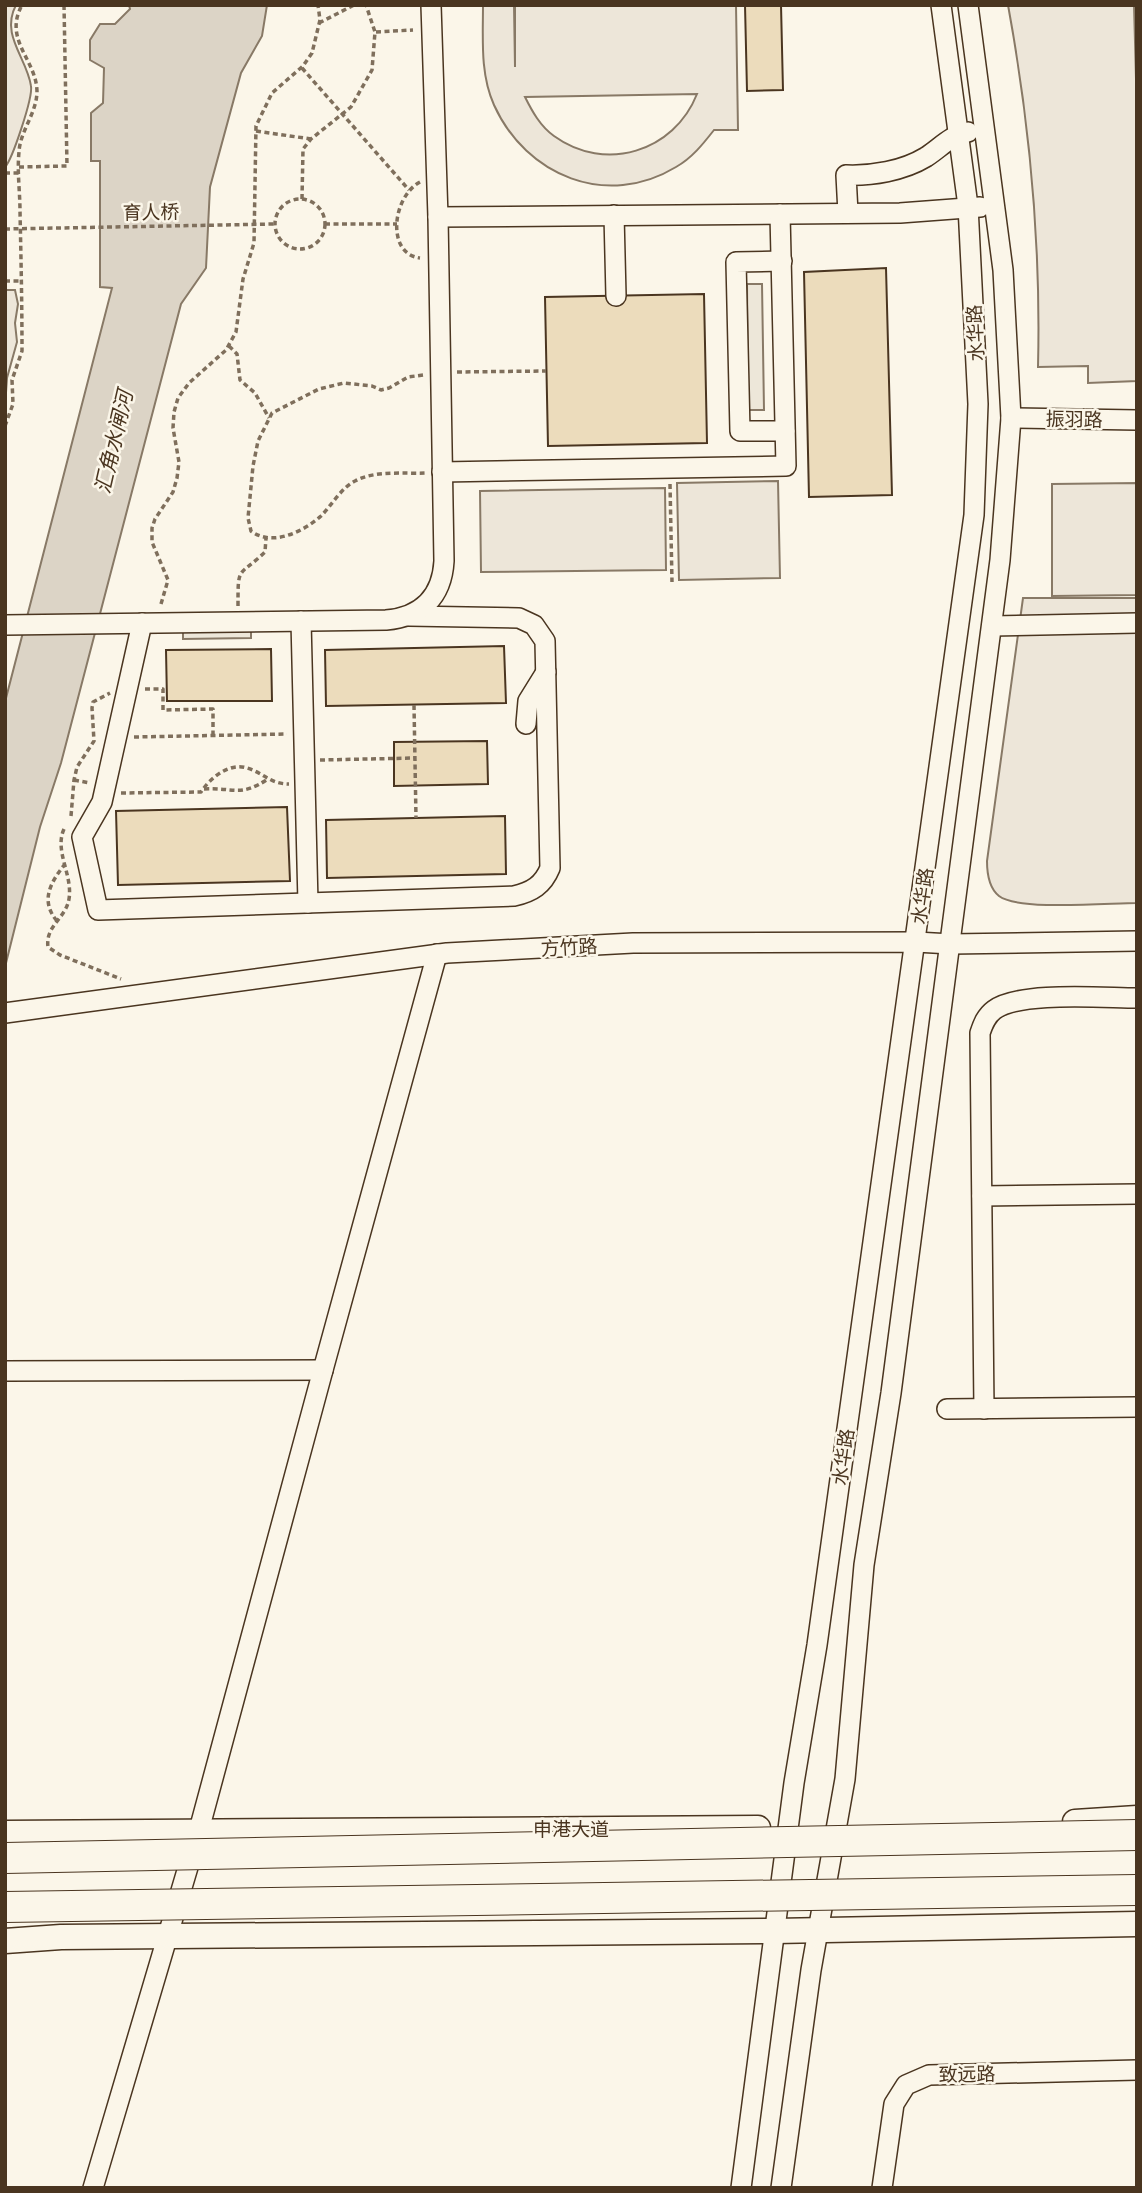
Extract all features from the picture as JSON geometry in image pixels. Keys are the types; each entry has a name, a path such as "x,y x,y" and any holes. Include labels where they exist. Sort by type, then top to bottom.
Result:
{"highway":[{"path":"5,1858 1137,1835"},
{"path":"5,1907 1137,1890"}],"main road":[{"name":"申港大道","path":"5,1833 788,1828 1095,1822 1137,1818"},
{"path":"5,1941 61,1937 775,1931 1137,1924"}],"street":[{"path":"409,616 432,598 443,577 442,472 449,373 438,217 431,5"},
{"name":"水华路","path":"741,2188 794,1783 817,1645 974,515 978,404 968,206 941,5"},
{"name":"水华路","path":"781,2188 818,1930 845,1779 864,1565 891,1393 1000,560 1011,418 1003,270 997,208 968,5"},
{"path":"848,213 846,175 876,175 923,159 958,134 985,130"},
{"path":"438,217 900,213 968,206 997,208"},
{"path":"442,472 786,466 780,214"},
{"path":"614,215 616,296"},
{"path":"782,261 736,262 740,431 785,431"},
{"name":"振羽路","path":"1011,418 1137,420"},
{"path":"5,625 109,624 149,623 386,620 409,616 519,618 534,625 545,641 546,672 550,868 541,885 514,896 98,910 82,837 102,802 98,788 117,737 127,690 149,623"},
{"path":"301,621 307,903"},
{"path":"992,626 1137,623"},
{"path":"526,724 528,701 546,672"},
{"name":"方竹路","path":"9,1013 437,954 633,943 951,944 1137,941"},
{"path":"93,2188 200,1830 437,954"},
{"path":"984,1409 980,1033 985,1019 995,1009 1012,1002 1035,998 1137,998"},
{"path":"982,1196 1137,1194"},
{"path":"5,1371 323,1370"},
{"path":"947,1409 1137,1407"},
{"name":"致远路","path":"882,2188 894,2104 906,2085 929,2075 1137,2070"}],"path":[{"path":"5,426 13,404 12,380 22,351 19,151 34,111 37,89 35,78 18,41 17,15 22,5"},
{"path":"19,167 67,166 64,5"},
{"path":"149,623 168,580 152,542 152,528 173,492 177,478 179,462 173,428 174,412 178,398 189,383 229,346 236,332 243,279 254,243 256,131 263,108 272,93 302,67 312,52 319,23 318,5"},
{"path":"319,23 354,5"},
{"path":"302,199 303,149 311,139 343,114 360,93 372,71 375,32 366,5"},
{"path":"375,32 419,30"},
{"path":"302,67 409,190"},
{"path":"256,131 311,139"},
{"path":"5,173 20,173"},
{"path":"421,182 402,198 397,224 401,245 412,257 422,258"},
{"path":"302,199 317,205 325,224 317,243 302,249 286,245 280,239 275,223 280,208 286,203 302,199"},
{"path":"5,214 5,246"},
{"name":"育人桥","path":"6,229 275,223"},
{"path":"325,224 397,224"},
{"path":"5,281 21,281"},
{"path":"229,346 237,354 240,380 255,393 269,418"},
{"path":"442,472 393,474 359,479 321,516 304,527 287,535 266,538 251,531 248,517 258,441 269,418 279,409 309,393 344,383 372,386 381,390 408,377 449,373 546,371"},
{"path":"670,468 672,582"},
{"path":"239,622 239,575 265,552 266,538"},
{"path":"127,690 163,689 163,710 213,709"},
{"path":"93,702 99,698"},
{"path":"213,701 213,736"},
{"path":"415,705 416,818"},
{"path":"117,737 304,734"},
{"path":"304,760 415,758"},
{"path":"74,780 98,788 201,792 219,774 232,767 246,767 276,784 305,784"},
{"path":"202,789 219,788 243,792 268,779"},
{"path":"57,921 47,903 49,889 65,863"}],"shaded area":[{"path":"5,5 16,5 11,26 29,76 31,93 21,128 5,167"},
{"path":"483,5 514,5 515,67 515,5 736,5 738,130 714,130 676,167 650,179 623,185 597,185 571,178 547,167 526,151 508,130 494,105 484,69","holes":["697,94 686,114 672,130 655,143 636,151 595,153 574,147 554,136 537,118 525,97"]},
{"path":"1008,5 1134,5 1137,116 1137,381 1088,383 1088,366 1038,367 1036,230 1028,140"},
{"path":"747,284 762,284 764,410 748,410"},
{"path":"5,290 15,290 18,304 15,323 17,342 7,378 5,407"},
{"path":"778,481 780,578 679,580 677,483"},
{"path":"1137,483 1137,595 1052,596 1052,484"},
{"path":"665,488 666,570 481,572 480,491"},
{"path":"1023,598 1137,598 1137,903 1025,903 1009,901 999,896 991,885 987,861"},
{"path":"251,625 251,638 183,639 183,626"}],"water":[{"name":"汇角水闸河","path":"129,5 267,5 262,36 241,73 210,187 206,268 181,304 5,967 5,702 112,288 100,287 100,161 91,161 91,113 103,103 104,68 90,60 90,40 100,24 115,24 130,9"}],"building":[{"path":"745,5 781,5 783,90 747,91"},
{"path":"886,268 892,495 809,497 804,272"},
{"path":"704,294 707,443 548,446 545,297"},
{"path":"504,646 506,703 326,706 325,650"},
{"path":"271,649 272,701 167,701 166,650"},
{"path":"487,741 488,784 394,786 394,742"},
{"path":"287,807 290,881 118,885 116,811"},
{"path":"505,816 506,874 327,878 326,820"}]}
